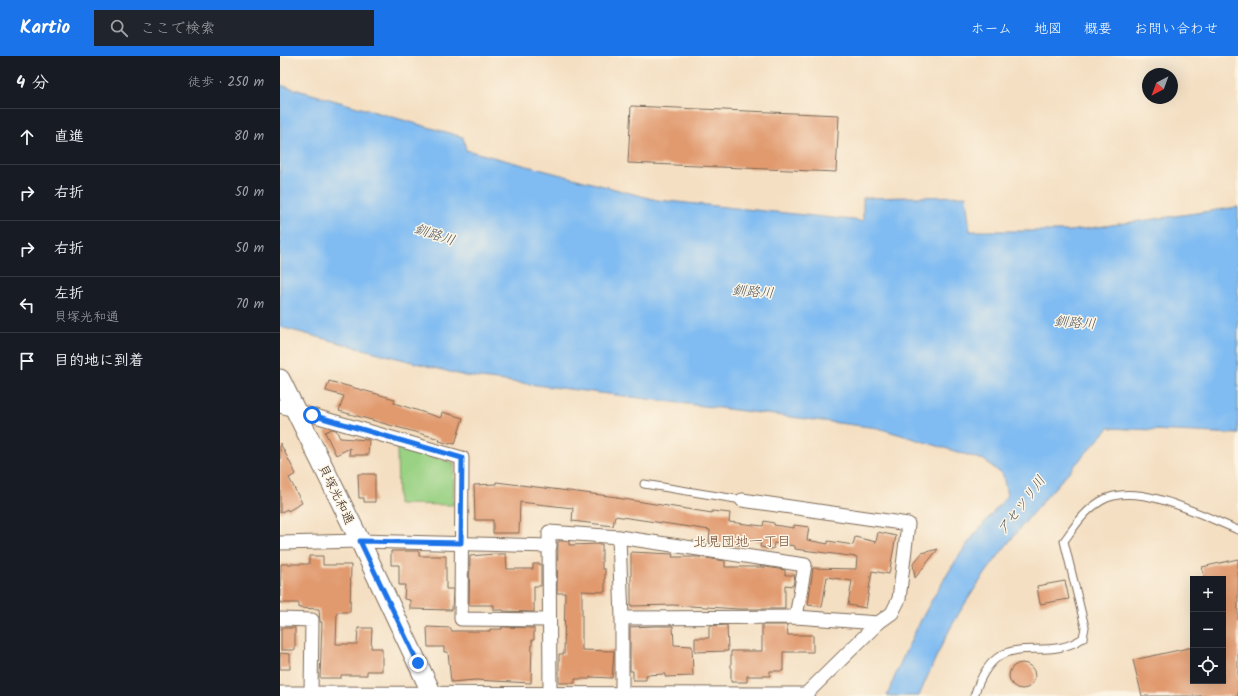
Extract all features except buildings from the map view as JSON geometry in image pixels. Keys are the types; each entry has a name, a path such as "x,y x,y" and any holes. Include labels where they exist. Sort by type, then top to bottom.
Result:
{"street":[{"name":"貝塚光和通","path":"280,379 288,408 360,541 433,694"},
{"path":"288,408 462,458 461,619 549,620"},
{"path":"280,693 622,693 804,695 878,623 892,613 899,599 908,524 742,500"},
{"path":"550,694 549,532 619,537 805,565 796,617"},
{"path":"619,537 622,618 622,693"},
{"path":"280,543 360,541 550,546"},
{"path":"622,618 796,617 878,623"},
{"path":"280,619 312,620 311,693"}],"lane":[{"path":"644,484 742,500"},
{"path":"974,696 979,680 991,663 1000,655 1013,650 1071,646 1083,638 1085,627 1064,541 1081,516 1102,500 1118,495 1136,494 1155,499 1238,530"}],"green space":[{"path":"397,446 454,463 453,505 398,504"}],"water":[{"path":"280,85 463,137 466,150 657,200 863,221 863,198 966,196 970,231 1070,231 1238,207 1238,434 1109,428 1024,523 985,573 951,627 938,652 919,696 887,696 913,636 944,579 977,531 1007,496 1003,475 984,460 878,428 465,376 280,327"}],"district":[{"name":"北見団地一丁目","path":"742,541"}],"route":[{"path":"312,415 462,458 461,543 360,541 418,663"}],"water label":[{"name":"釧路川","path":"435,234"},
{"name":"釧路川","path":"753,291"},
{"name":"釧路川","path":"1075,322"},
{"name":"アセツリ川","path":"1021,505"}]}
